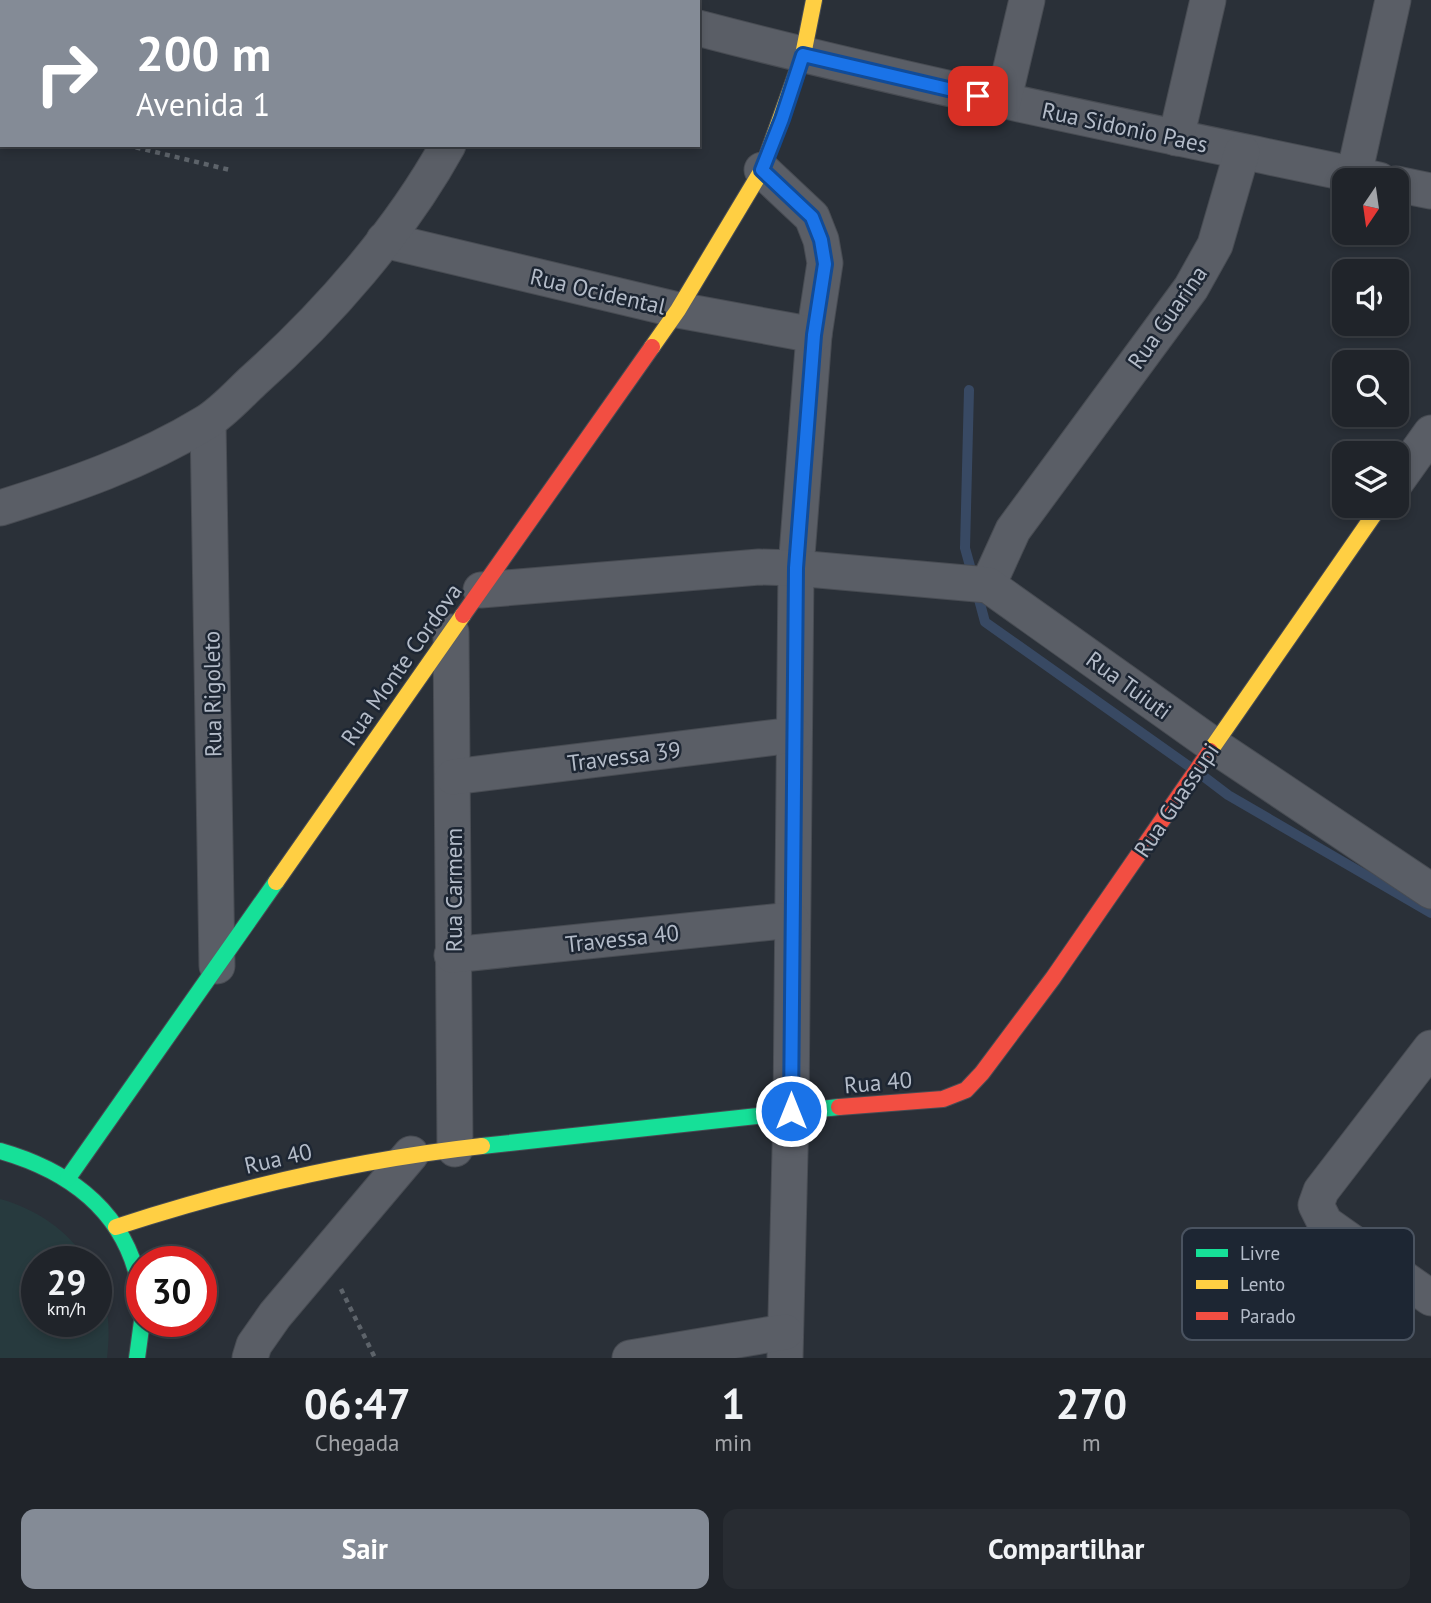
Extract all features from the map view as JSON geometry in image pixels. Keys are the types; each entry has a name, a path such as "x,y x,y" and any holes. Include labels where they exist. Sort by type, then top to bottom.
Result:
{"street":[{"name":"Rua Monte Cordova","path":"68,1178 678,310 762,170 803,55 814,0"},
{"path":"1003,102 1027,0"},
{"path":"1176,138 1208,0"},
{"path":"1368,168 1393,0"},
{"name":"Rua Sidonio Paes","path":"700,29 1003,102 1242,152"},
{"path":"0,508 130,463 208,422 324,312 384,240 431,176 447,147"},
{"path":"1242,152 1332,171"},
{"name":"Rua Guarina","path":"975,583 1191,288 1215,245 1242,152"},
{"path":"630,1358 785,1345 791,1111 796,568 814,335 825,264 821,240 812,217 762,170"},
{"path":"1409,187 1431,191"},
{"name":"Rua Ocidental","path":"384,240 678,310 814,335"},
{"name":"Rua Rigoleto","path":"208,422 217,966"},
{"path":"1409,464 1431,433"},
{"name":"Rua Guassupi","path":"966,1090 982,1073 1053,978 1372,518"},
{"path":"481,590 759,567 975,583"},
{"name":"Rua Tuiuti","path":"975,583 1206,756 1431,891"},
{"name":"Rua Carmem","path":"451,632 454,1149"},
{"name":"Travessa 39","path":"453,776 794,735"},
{"name":"Travessa 40","path":"453,955 792,920"},
{"path":"1332,1228 1325,1223 1316,1205 1321,1191 1431,1048"},
{"name":"Rua 40","path":"791,1111 943,1099 966,1090"},
{"path":"454,1149 791,1111"},
{"name":"Rua 40","path":"116,1227 192,1202 318,1172 411,1154 454,1149"},
{"path":"0,1152 28,1158 68,1178 95,1199 116,1227 126,1250"},
{"path":"250,1358 254,1345 275,1315 411,1154"},
{"path":"1414,1286 1431,1298"},
{"path":"136,1358 139,1337"}],"path":[{"path":"134,147 230,170"},
{"path":"326,1256 374,1358"}],"green space":[{"path":"0,1199 38,1214 61,1230 76,1246 21,1246 21,1337 109,1338 107,1358 0,1358"}],"waterway":[{"path":"969,390 965,548 973,577"},
{"path":"977,592 985,622 1190,767"},
{"path":"1203,776 1228,795 1431,913"}],"traffic: fast":[{"path":"68,1178 276,882"},
{"path":"482,1146 839,1107"},
{"path":"0,1151 66,1179 101,1209 116,1227 126,1246"},
{"path":"137,1358 140,1337"}],"traffic: slow":[{"path":"652,347 678,310 762,170 803,55 814,0"},
{"path":"1210,751 1372,518"},
{"path":"276,882 463,615"},
{"path":"116,1227 297,1177 389,1159 482,1146"}],"traffic: jam":[{"path":"463,615 652,347"},
{"path":"839,1107 943,1099 966,1090 982,1073 1053,978 1210,751"}],"route":[{"path":"791,1111 796,568 814,335 825,264 821,240 812,217 762,170 803,55 978,96"}]}
